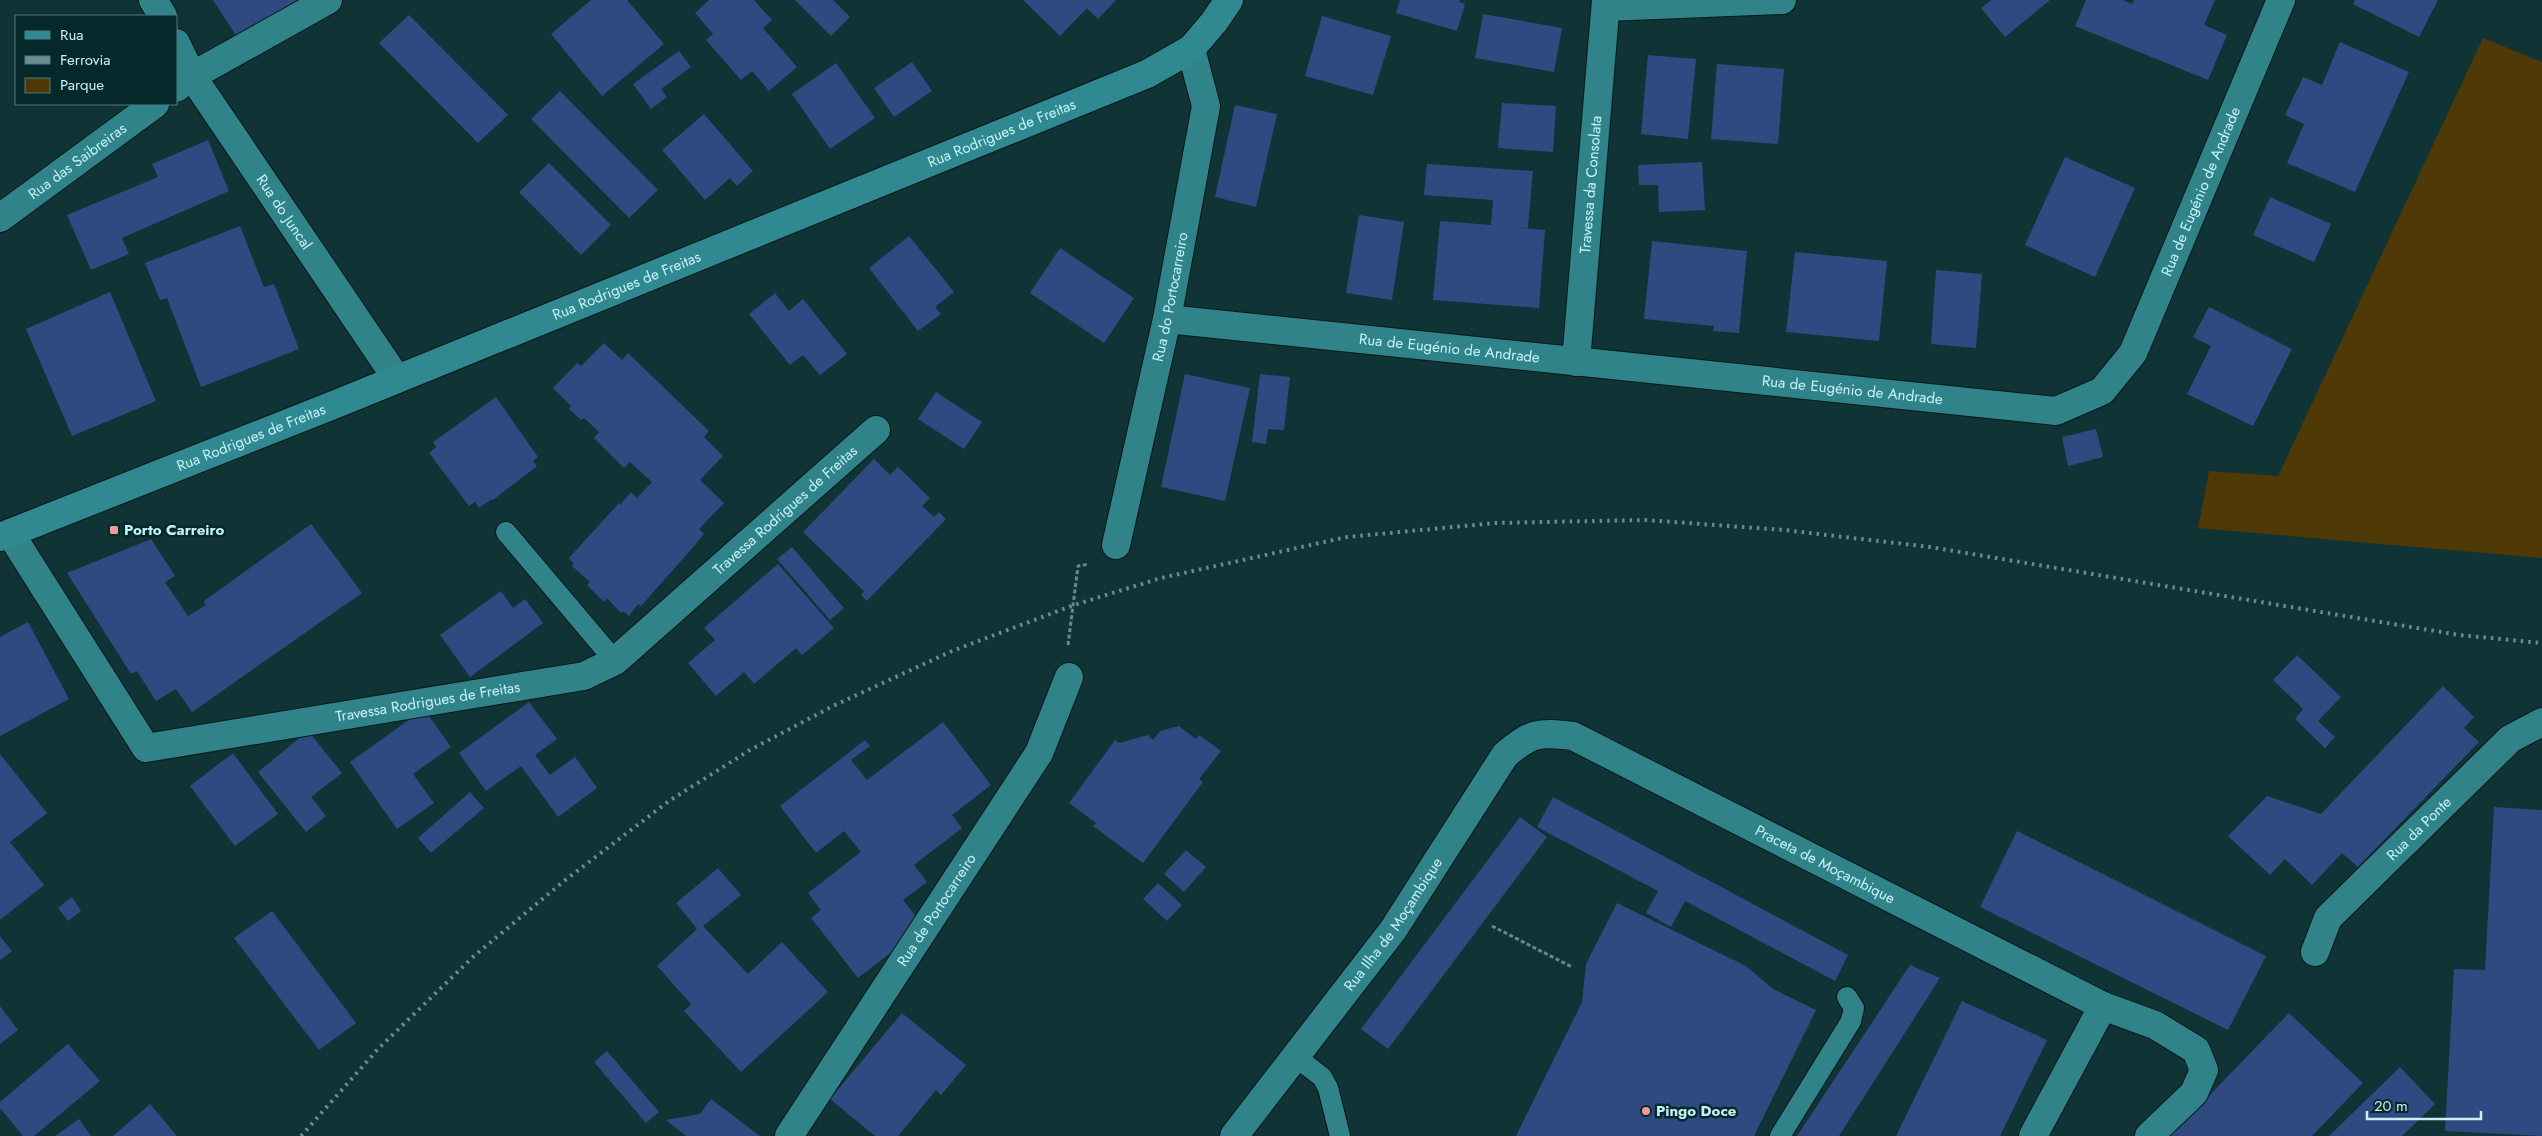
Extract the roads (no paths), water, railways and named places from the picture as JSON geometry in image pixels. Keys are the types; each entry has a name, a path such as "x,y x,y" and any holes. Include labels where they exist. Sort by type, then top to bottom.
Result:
{"main road":[{"name":"Rua Rodrigues de Freitas","path":"5,535 397,379 1147,74 1191,49 1214,22 1229,0"}],"street":[{"path":"153,0 162,15"},
{"path":"184,82 328,0"},
{"name":"Travessa da Consolata","path":"1576,362 1606,4 1782,0"},
{"name":"Rua de Eugénio de Andrade","path":"1167,319 2056,411 2102,391 2133,353 2281,0"},
{"name":"Rua do Portocarreiro","path":"1116,545 1167,319 1206,106 1191,49"},
{"name":"Rua do Juncal","path":"178,53 184,82 397,379"},
{"name":"Rua das Saibreiras","path":"0,218 154,105"},
{"name":"Travessa Rodrigues de Freitas","path":"5,535 146,748 584,676 616,661 876,430"},
{"name":"Rua de Portocarreiro","path":"789,1136 1039,753 1070,677"},
{"name":"Rua da Ponte","path":"2315,952 2328,918 2510,739 2542,722"},
{"name":"Praceta de Moçambique","path":"1544,732 1573,736 2103,1006 2155,1024 2196,1050 2204,1070 2194,1093 2148,1136"},
{"name":"Rua Ilha de Moçambique","path":"1243,1132 1296,1057 1393,930 1505,755 1522,740 1544,732"},
{"path":"2033,1136 2103,1006"}],"lane":[{"path":"506,532 616,661"},
{"path":"1780,1136 1851,1021 1854,1008 1847,997"},
{"path":"1296,1057 1322,1078 1328,1088 1340,1136"}],"railway":[{"path":"301,1136 378,1049 474,956 564,881 669,801 750,750 833,706 952,651 1074,605 1161,578 1347,537 1495,523 1646,520 1784,530 1930,547 2459,635 2542,643"}],"place":[{"name":"Porto Carreiro","path":"114,530"},
{"name":"Pingo Doce","path":"1646,1111"}]}
